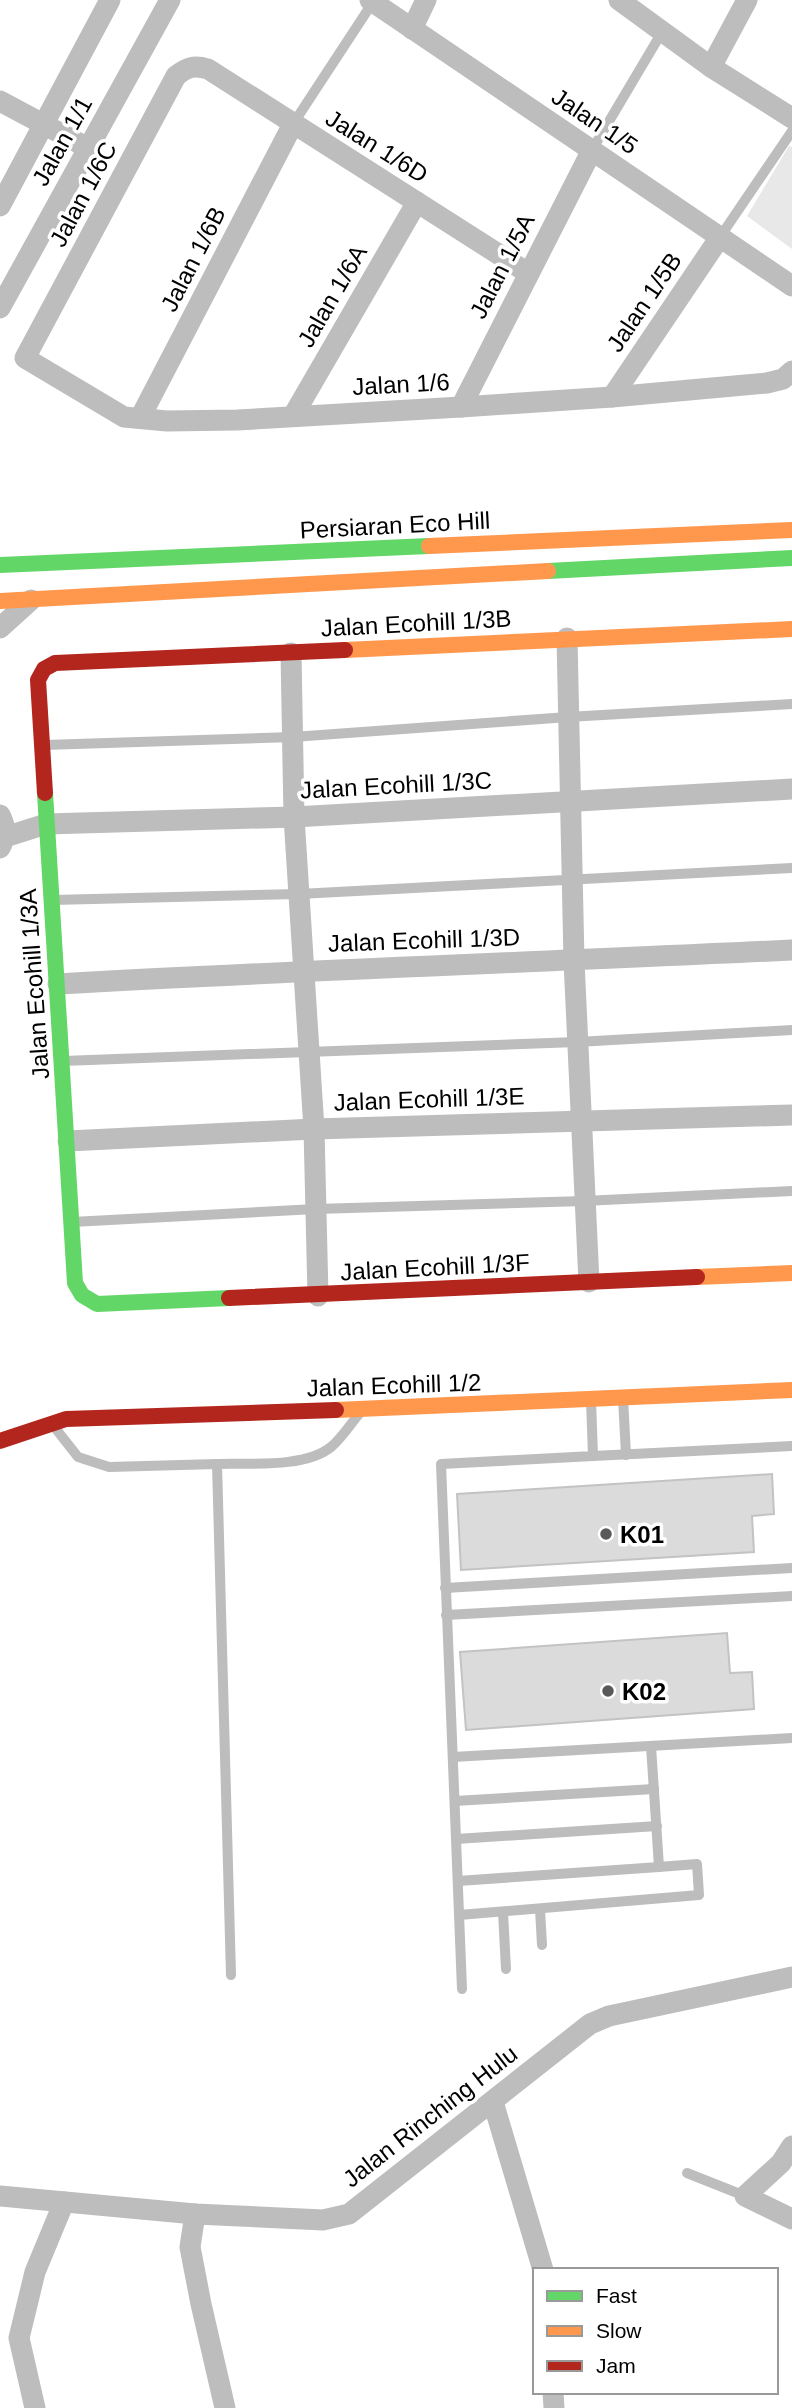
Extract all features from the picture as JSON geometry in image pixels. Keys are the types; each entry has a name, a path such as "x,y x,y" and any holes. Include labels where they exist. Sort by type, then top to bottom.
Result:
{"street":[{"path":"0,206 110,0"},
{"name":"Jalan 1/1","path":"0,307 170,0"},
{"path":"412,29 426,0"},
{"path":"619,0 711,67 792,118"},
{"path":"711,67 747,0"},
{"name":"Jalan 1/5","path":"371,1 792,286"},
{"name":"Jalan 1/6D","path":"197,66 208,69 528,273"},
{"name":"Jalan 1/6C","path":"25,358 176,76 185,68 197,66"},
{"path":"0,101 88,148"},
{"name":"Jalan 1/6B","path":"140,418 293,124"},
{"name":"Jalan 1/5A","path":"461,407 592,150"},
{"name":"Jalan 1/6A","path":"293,416 416,202"},
{"name":"Jalan 1/5B","path":"612,397 720,237"},
{"name":"Jalan 1/6","path":"25,358 124,417 195,421 612,397 767,383 783,379 792,371"},
{"name":"Persiaran Eco Hill","path":"0,565 792,530"},
{"path":"0,601 792,558"},
{"path":"0,628 31,600"},
{"name":"Jalan Ecohill 1/3B","path":"44,669 55,663 792,629"},
{"path":"568,638 574,961 589,1283"},
{"path":"291,653 294,817 314,1129 318,1296"},
{"name":"Jalan Ecohill 1/3A","path":"44,669 38,680 46,824 75,1283 82,1295"},
{"name":"Jalan Ecohill 1/3C","path":"2,843 46,824 294,817 792,789"},
{"path":"0,815 5,827 2,843"},
{"name":"Jalan Ecohill 1/3D","path":"58,984 303,970 792,950"},
{"name":"Jalan Ecohill 1/3E","path":"68,1141 580,1119 792,1115"},
{"name":"Jalan Ecohill 1/3F","path":"82,1295 97,1304 792,1273"},
{"name":"Jalan Ecohill 1/2","path":"0,1441 66,1419 792,1390"},
{"name":"Jalan Rinching Hulu","path":"0,2196 195,2214 323,2220 349,2214 590,2024 609,2016 792,1977"},
{"path":"492,2102 542,2268"},
{"path":"792,2146 753,2201 792,2220"},
{"path":"35,2408 19,2338 35,2272 64,2202"},
{"path":"195,2214 190,2247 225,2408"}],"lane":[{"path":"293,124 371,1"},
{"path":"592,150 662,32"},
{"path":"720,237 792,131"},
{"path":"42,745 293,737 792,704"},
{"path":"52,900 299,894 792,868"},
{"path":"63,1061 577,1042 792,1030"},
{"path":"72,1222 316,1209 584,1201 792,1191"},
{"path":"623,1398 626,1455"},
{"path":"591,1400 593,1456"},
{"path":"52,1424 78,1457 109,1467 283,1462 311,1457 331,1447 363,1409"},
{"path":"462,1989 441,1464 792,1446"},
{"path":"217,1464 231,1975"},
{"path":"445,1588 792,1568"},
{"path":"446,1615 792,1596"},
{"path":"453,1757 792,1738"},
{"path":"651,1746 659,1867"},
{"path":"455,1801 654,1789"},
{"path":"456,1839 657,1826"},
{"path":"458,1881 697,1864 699,1895 459,1915"},
{"path":"540,1909 542,1945"},
{"path":"503,1912 506,1969"},
{"path":"687,2173 753,2201"}],"shaded area":[{"path":"789,146 792,147 792,249 747,216"}],"building":[{"name":"K01","path":"772,1474 774,1514 752,1516 754,1552 461,1570 457,1494"},
{"name":"K02","path":"727,1633 730,1673 752,1672 754,1709 466,1730 460,1652"}],"traffic: fast":[{"path":"0,565 429,546"},
{"path":"548,571 792,558"},
{"path":"45,793 75,1283 82,1295 97,1304 229,1298"}],"traffic: slow":[{"path":"429,546 792,530"},
{"path":"0,601 548,571"},
{"path":"345,650 792,629"},
{"path":"697,1277 792,1273"},
{"path":"336,1410 792,1390"}],"traffic: jam":[{"path":"45,793 38,680 44,669 55,663 345,650"},
{"path":"229,1298 697,1277"},
{"path":"0,1441 66,1419 336,1410"}],"place":[{"name":"K01","path":"606,1534"},
{"name":"K02","path":"608,1691"}]}
